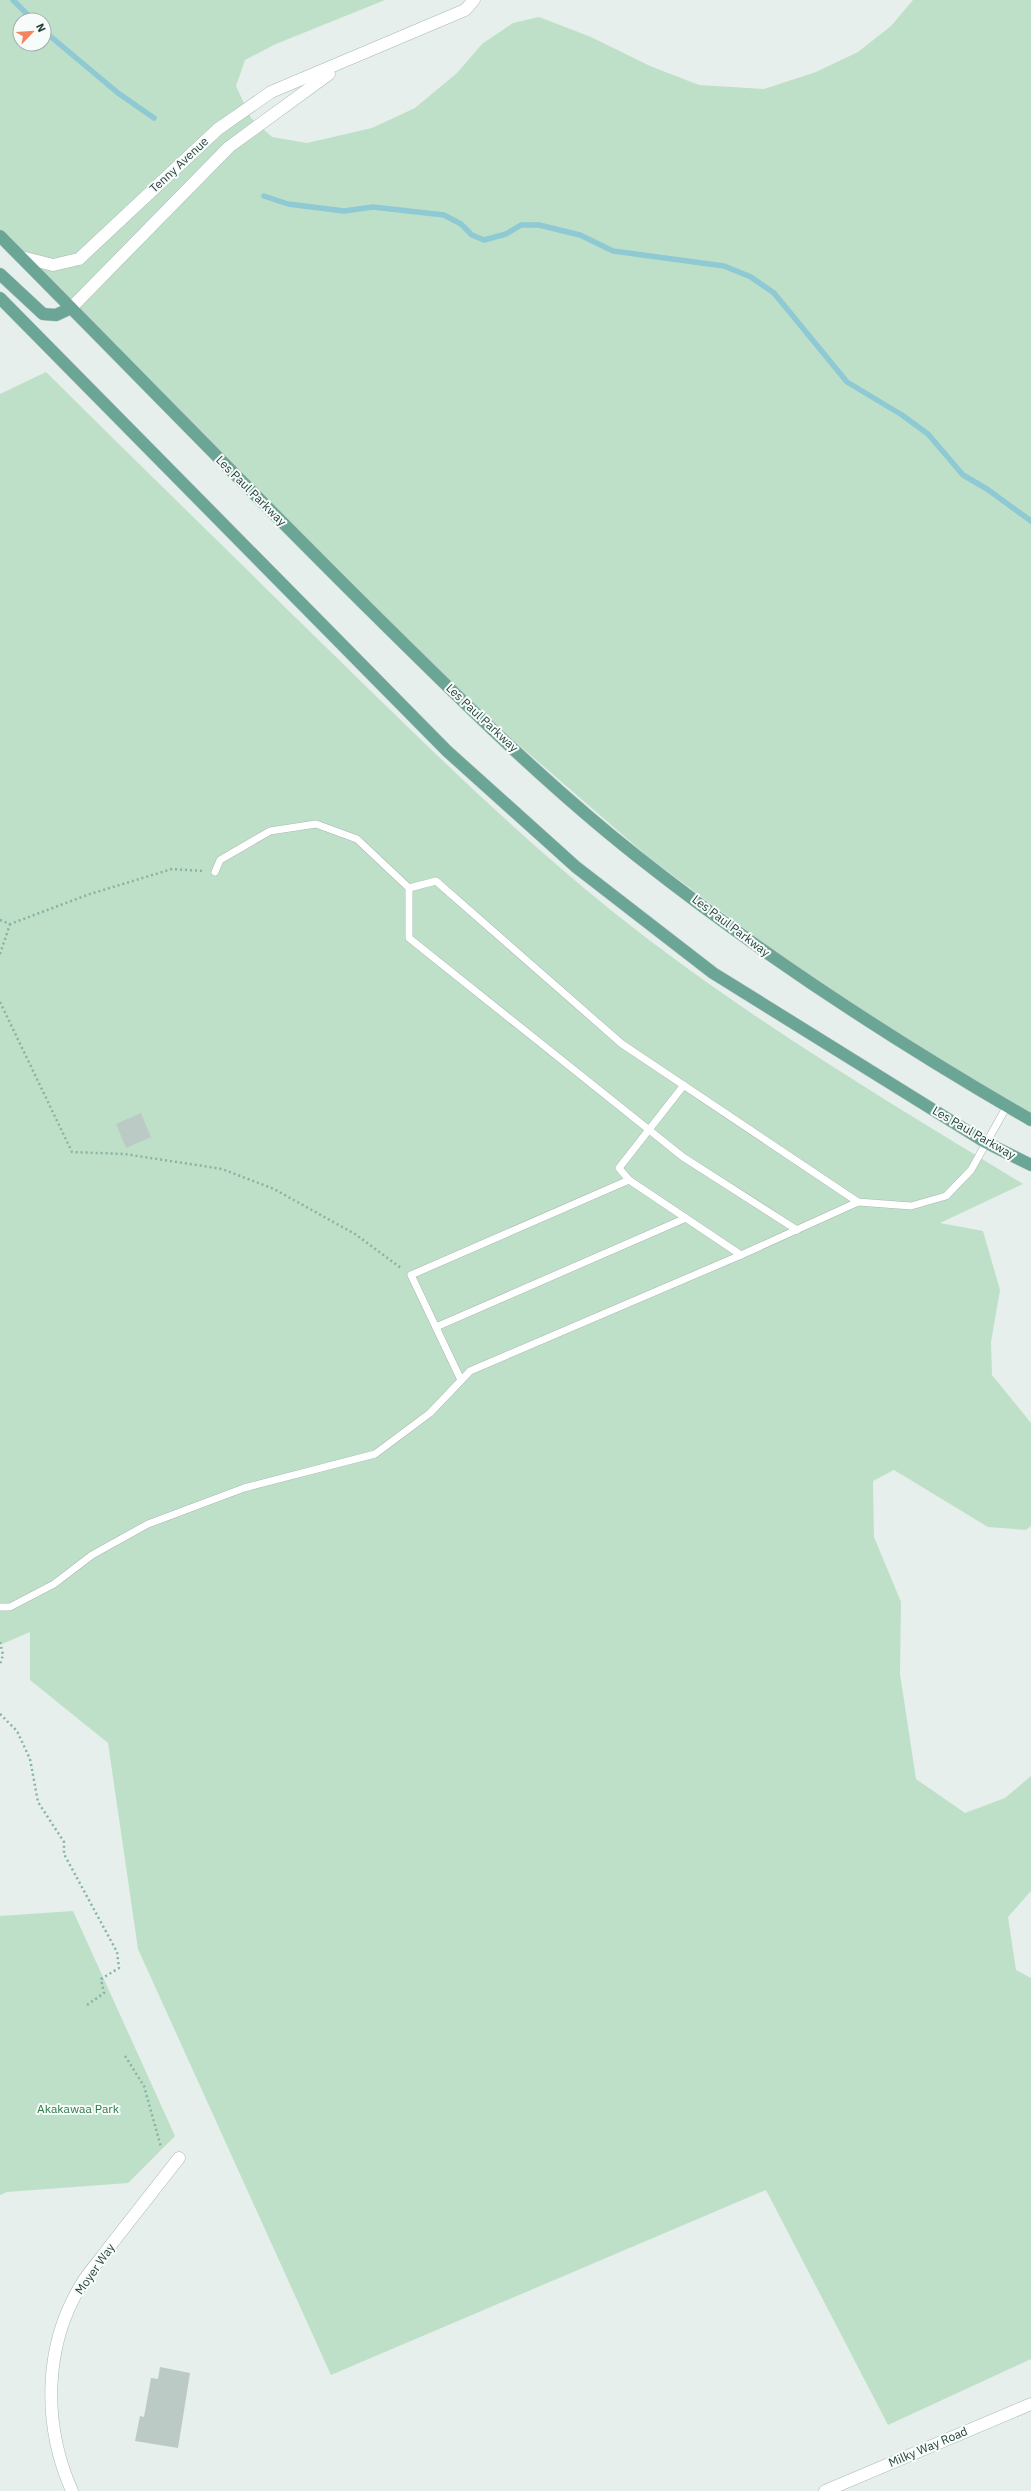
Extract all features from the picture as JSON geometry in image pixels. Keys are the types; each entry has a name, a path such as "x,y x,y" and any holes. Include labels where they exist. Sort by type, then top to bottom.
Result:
{"main road":[{"name":"Les Paul Parkway","path":"0,236 70,308 493,731 637,856 798,976 940,1067 1031,1120"},
{"path":"0,274 43,314 56,315 70,308"},
{"name":"Les Paul Parkway","path":"0,298 447,751 576,866 713,973 985,1142 1031,1166"}],"street":[{"name":"Tenny Avenue","path":"21,257 53,266 79,259 218,129 272,92 465,10 474,0"},
{"name":"Tenny Avenue","path":"70,308 229,147 345,62"},
{"name":"Moyer Way","path":"72,2491 56,2445 52,2418 53,2362 62,2324 81,2285 179,2158"},
{"name":"Milky Way Road","path":"825,2491 1031,2404"}],"lane":[{"path":"215,872 220,860 270,831 316,824 357,840 409,888 409,938 683,1156 797,1230"},
{"path":"409,888 436,881 622,1044 858,1202"},
{"path":"684,1085 619,1168 629,1180 741,1255"},
{"path":"0,1607 10,1608 54,1584 92,1555 148,1524 244,1488 375,1454 430,1413 470,1371 741,1255 858,1202 911,1206 946,1196 971,1170 985,1142 1007,1106"},
{"path":"461,1380 411,1275 629,1180"},
{"path":"436,1327 686,1218"}],"path":[{"path":"0,920 10,924 90,894 172,868 215,872"},
{"path":"0,954 10,924"},
{"path":"0,1002 72,1152 126,1154 222,1169 274,1189 354,1234 411,1275"},
{"path":"0,1642 3,1655 0,1664"},
{"path":"0,1714 17,1731 30,1759 38,1802 64,1842 64,1854 117,1952 119,1968 101,1979 104,1993 88,2005"},
{"path":"125,2056 144,2086 161,2147"}],"green space":[{"path":"0,0 385,0 276,44 245,60 236,86 251,118 272,137 307,143 372,128 415,108 457,73 482,44 513,23 539,17 591,37 650,66 699,85 764,89 816,72 858,52 891,26 913,0 1031,0 1031,1113 944,1063 794,966 647,856 490,720 336,569 0,230"},
{"path":"46,372 436,754 505,819 612,911 711,985 813,1054 1023,1184 940,1223 983,1231 1000,1290 991,1342 992,1375 1031,1423 1031,1526 1026,1530 988,1527 894,1470 873,1481 874,1537 901,1602 900,1674 916,1779 965,1813 1005,1798 1031,1776 1031,1891 1008,1917 1016,1970 1031,1978 1031,2359 888,2425 766,2190 331,2375 138,1949 108,1743 30,1680 30,1632 0,1645 0,394"},
{"name":"Akakawaa Park","path":"73,1911 175,2136 128,2183 7,2192 0,2195 0,1916"}],"building":[{"path":"141,1113 151,1137 126,1148 116,1124"},
{"path":"160,2367 190,2373 178,2448 135,2441 140,2416 144,2417 151,2378 158,2379"}],"waterway":[{"path":"13,0 25,12"},
{"path":"52,38 118,93 154,118"},
{"path":"264,196 288,204 344,211 373,207 444,215 461,224 472,235 484,240 506,234 521,225 539,225 580,235 613,251 724,266 751,277 774,293 847,382 902,415 928,434 963,475 987,489 1031,521"}]}
